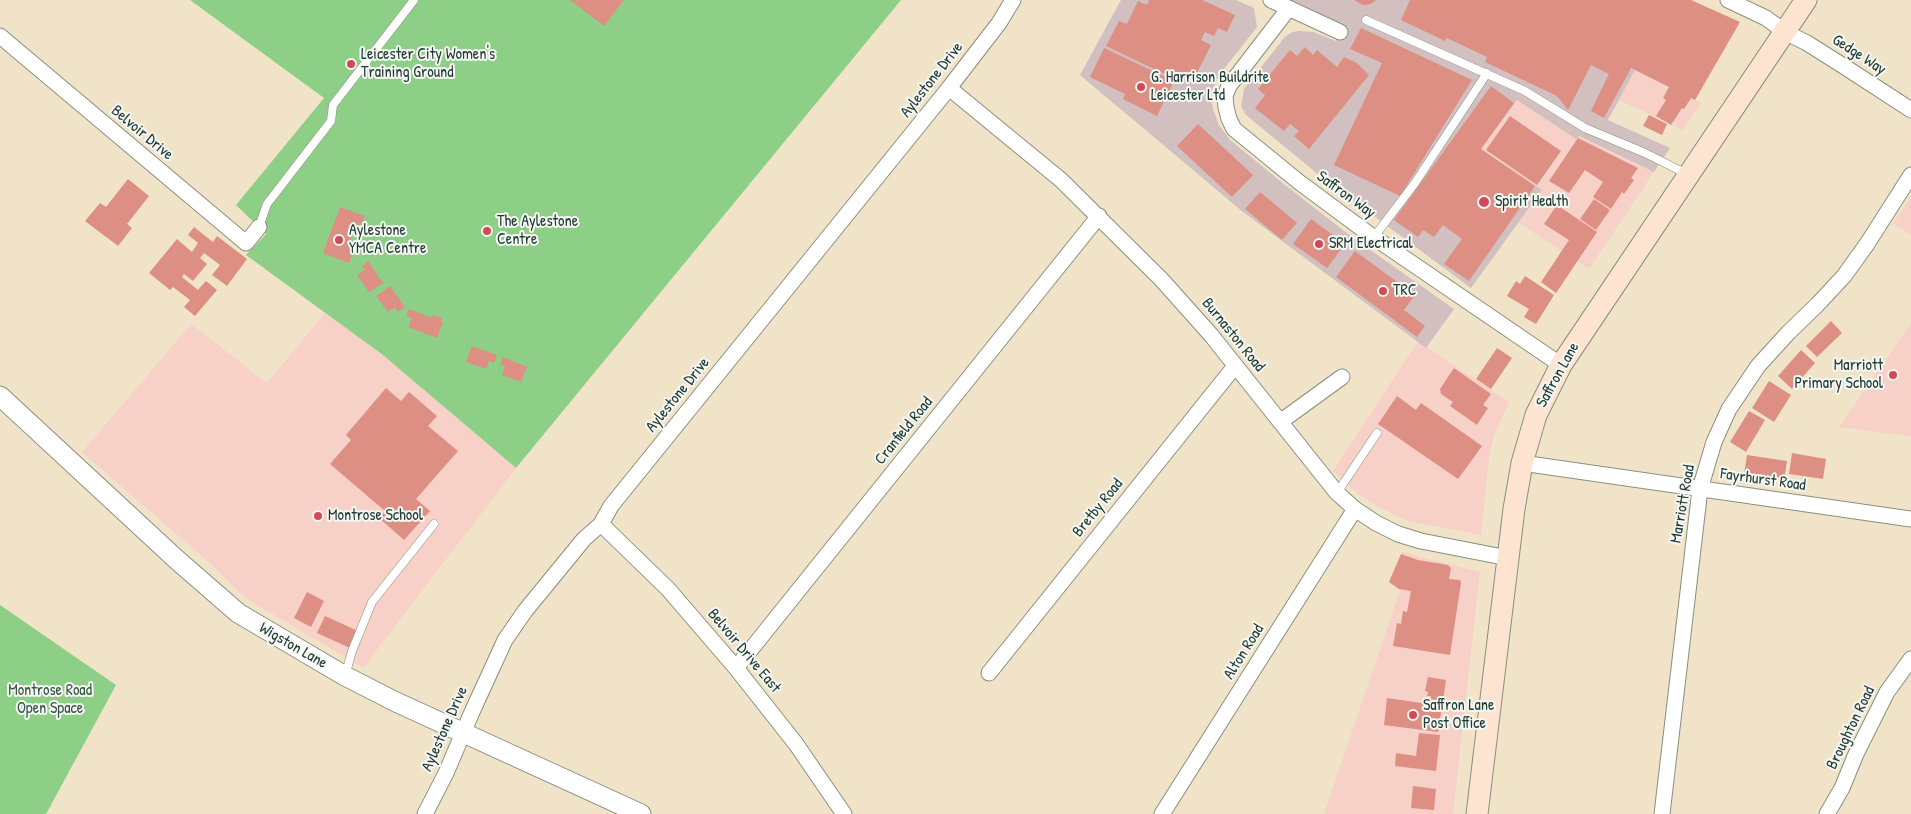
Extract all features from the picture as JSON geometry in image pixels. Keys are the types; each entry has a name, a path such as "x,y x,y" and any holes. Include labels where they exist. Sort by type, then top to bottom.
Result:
{"main road":[{"name":"Saffron Lane","path":"1477,814 1508,558 1522,463 1536,415 1561,365 1806,0"}],"street":[{"name":"Aylestone Drive","path":"425,814 505,640 525,611 584,539 600,524 611,506 949,88 999,23 1013,0"},
{"path":"1270,0 1340,32"},
{"name":"Gedge Way","path":"1728,0 1766,18 1785,32 1845,67 1911,110"},
{"name":"Saffron Way","path":"1289,8 1228,86 1225,96 1229,119 1234,129 1292,176 1374,237 1561,365"},
{"name":"Belvoir Drive","path":"0,36 246,243 258,227"},
{"name":"Burnaston Road","path":"949,88 1054,174 1100,216 1168,286 1212,334 1235,366 1336,492 1355,509 1376,523 1405,536 1429,543 1508,558"},
{"name":"Marriott Road","path":"1662,814 1700,489 1714,442 1729,409 1758,366 1844,276 1911,175"},
{"name":"Cranfield Road","path":"736,668 1100,216"},
{"name":"Bretby Road","path":"989,673 1235,366"},
{"path":"1280,422 1342,377"},
{"name":"Wigston Lane","path":"0,396 169,553 238,613 345,676 463,733 641,814"},
{"name":"Fayrhurst Road","path":"1522,463 1911,519"},
{"name":"Alton Road","path":"1162,814 1355,509"},
{"name":"Belvoir Drive East","path":"600,524 668,589 736,668 796,744 844,814"},
{"name":"Broughton Road","path":"1827,814 1842,788 1886,692 1911,659"}],"lane":[{"path":"258,227 268,204 331,121 333,106 414,0"},
{"path":"1366,20 1525,91 1585,128 1644,153 1689,175"},
{"path":"1374,237 1416,183 1487,73"},
{"path":"1336,492 1377,433"},
{"path":"345,676 352,651 372,602 434,524"}],"shaded area":[{"path":"1121,0 1236,0 1254,8 1257,27 1220,74 1213,88 1211,98 1219,125 1230,140 1285,185 1352,237 1454,309 1426,348 1243,212 1080,75"},
{"path":"1289,0 1663,0 1629,68 1635,70 1608,120 1670,148 1654,172 1579,136 1576,139 1517,100 1481,149 1542,190 1471,288 1324,179 1246,115 1241,106 1244,89 1284,38 1292,32 1300,31 1313,32 1336,41 1344,26"},
{"path":"1635,70 1701,103 1683,130 1619,100"},
{"path":"1517,100 1576,139 1578,136 1654,172 1589,269 1519,223 1542,190 1481,149"},
{"path":"1911,198 1911,235 1893,223"},
{"name":"Montrose School","path":"325,313 383,355 516,468 363,668 244,597 212,565 82,452 191,324 267,383"},
{"name":"Marriott Primary School","path":"1911,323 1911,436 1839,427"},
{"path":"1418,341 1509,402 1494,435 1489,458 1481,535 1408,521 1380,508 1357,493 1333,471"},
{"path":"1402,552 1480,572 1453,814 1324,814 1400,590 1389,582"}],"green space":[{"name":"The Aylestone Centre","path":"190,0 901,0 516,468 383,355 246,255 266,234 236,205 324,98"},
{"name":"Montrose Road Open Space","path":"0,605 116,685 46,814 0,814"}],"building":[{"path":"570,0 624,0 604,26"},
{"path":"1149,0 1202,0 1235,15 1227,32 1218,28 1214,36 1205,32 1201,40 1211,45 1195,77 1186,73 1181,82 1106,46 1119,21 1127,24 1138,1 1147,5"},
{"path":"1354,0 1376,0 1371,4 1363,5"},
{"path":"1410,0 1691,0 1740,22 1695,100 1691,98 1671,125 1656,116 1666,100 1663,98 1669,87 1631,68 1604,118 1591,111 1609,74 1591,65 1568,110 1557,96 1485,62 1487,57 1447,38 1445,41 1401,20"},
{"path":"1361,28 1472,80 1400,196 1334,165 1382,63 1350,49"},
{"path":"1305,47 1313,55 1317,50 1337,67 1344,57 1357,63 1369,75 1309,149 1294,136 1299,131 1290,124 1284,131 1255,108 1265,95 1258,89 1290,50 1297,56"},
{"name":"G. Harrison Buildrite Leicester Ltd","path":"1104,48 1174,81 1157,116 1123,99 1125,94 1090,77"},
{"path":"1491,86 1514,103 1481,149 1535,186 1469,281 1444,264 1462,239 1443,225 1434,237 1423,230 1418,237 1394,220"},
{"path":"1649,115 1667,124 1662,135 1643,126"},
{"path":"1510,116 1561,151 1537,185 1486,150"},
{"path":"1198,124 1253,175 1232,197 1177,146"},
{"path":"1578,138 1638,168 1631,178 1634,180 1624,194 1622,192 1611,209 1593,197 1603,182 1585,170 1569,193 1549,181"},
{"path":"128,179 149,196 127,224 132,228 118,246 85,221 100,203 106,207"},
{"path":"1260,192 1297,223 1282,240 1245,209"},
{"path":"1594,199 1610,210 1596,230 1580,219"},
{"path":"1557,205 1597,232 1556,293 1541,282 1569,240 1544,224"},
{"name":"Aylestone YMCA Centre","path":"340,207 365,216 362,223 353,232 348,247 354,250 349,263 323,253"},
{"name":"SRM Electrical","path":"1311,219 1345,244 1327,268 1293,244"},
{"path":"194,227 213,242 217,236 247,259 227,286 212,275 220,265 204,253 200,258 207,264 193,281 184,274 182,277 198,290 206,281 217,290 195,316 184,307 190,300 173,287 170,290 149,273 177,239 192,252 198,243 188,235"},
{"name":"TRC","path":"1355,251 1415,295 1404,310 1425,326 1417,337 1336,277"},
{"path":"368,261 383,283 369,292 357,275 365,270 362,266"},
{"path":"1525,276 1554,295 1536,324 1524,317 1529,309 1507,296 1516,281 1520,284"},
{"path":"390,286 405,307 398,312 395,307 388,312 376,296"},
{"path":"409,309 432,318 433,315 442,318 441,321 443,322 437,338 408,327 412,318 406,316"},
{"path":"1831,321 1842,333 1817,357 1806,346"},
{"path":"472,346 497,355 494,363 489,361 486,369 466,362"},
{"path":"1497,348 1512,358 1491,389 1476,379"},
{"path":"1801,350 1815,363 1792,389 1778,376"},
{"path":"503,357 527,367 521,382 502,375 505,366 500,364"},
{"path":"1454,368 1491,394 1483,405 1488,408 1477,425 1450,406 1453,402 1441,394 1440,389"},
{"path":"1769,381 1791,395 1774,422 1752,408"},
{"path":"386,388 401,401 409,392 437,416 428,426 458,451 416,499 430,511 404,540 379,518 385,511 330,464 351,440 346,435"},
{"path":"1397,396 1416,410 1421,403 1482,446 1458,479 1378,424"},
{"path":"1749,411 1765,420 1746,452 1730,442"},
{"path":"1792,453 1826,459 1823,479 1789,474"},
{"path":"1747,455 1787,461 1784,480 1744,474"},
{"path":"1401,554 1418,560 1448,565 1451,568 1449,579 1460,580 1450,655 1393,646 1397,623 1401,624 1403,611 1407,612 1411,591 1399,589 1389,582"},
{"path":"307,592 324,601 311,627 294,618"},
{"path":"325,616 358,631 350,648 317,633"},
{"path":"1428,677 1446,680 1443,701 1430,699 1431,696 1427,696 1428,692 1425,691"},
{"name":"Saffron Lane Post Office","path":"1387,698 1442,706 1438,732 1384,725"},
{"path":"1419,733 1440,735 1436,771 1395,766 1396,753 1416,756"},
{"path":"1413,786 1436,789 1434,810 1411,808"}],"place":[{"name":"Leicester City Women's Training Ground","path":"351,64"},
{"name":"G. Harrison Buildrite Leicester Ltd","path":"1141,87"},
{"name":"Spirit Health","path":"1484,202"},
{"name":"The Aylestone Centre","path":"487,231"},
{"name":"Aylestone YMCA Centre","path":"339,240"},
{"name":"SRM Electrical","path":"1319,244"},
{"name":"TRC","path":"1383,291"},
{"name":"Marriott Primary School","path":"1893,375"},
{"name":"Montrose School","path":"318,516"},
{"name":"Saffron Lane Post Office","path":"1413,715"}]}
